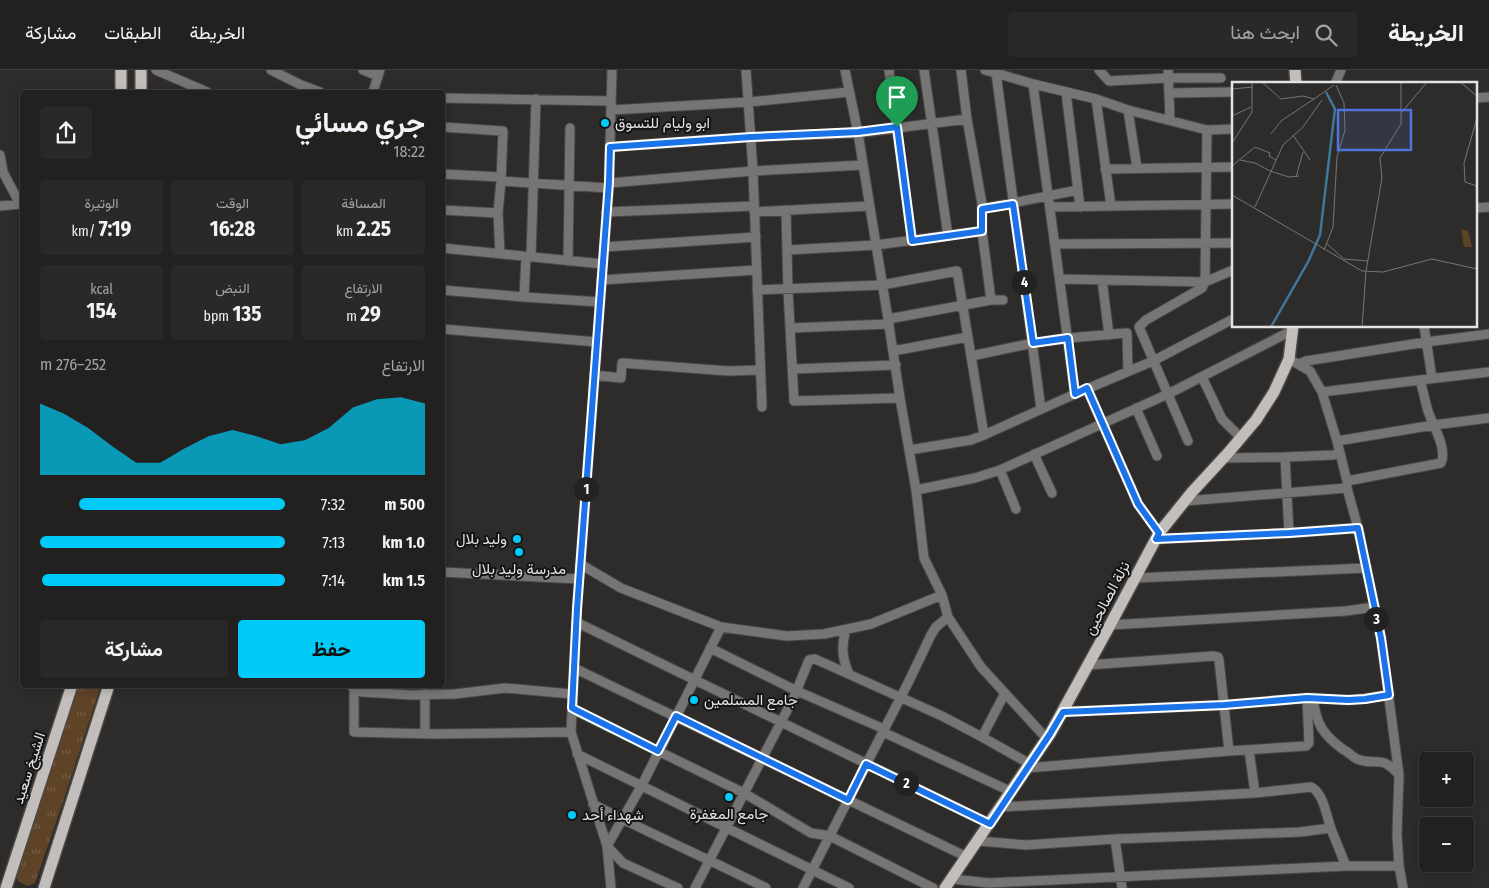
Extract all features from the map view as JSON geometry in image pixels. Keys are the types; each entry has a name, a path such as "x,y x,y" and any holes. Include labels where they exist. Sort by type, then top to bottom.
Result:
{"main road":[{"path":"121,70 121,90"},
{"path":"141,70 141,90"},
{"name":"نزلة الصالحين","path":"949,883 1047,739 1157,536 1256,420 1274,392 1289,359 1293,328"},
{"name":"الشيخ سعيد","path":"9,887 71,688"},
{"path":"44,888 108,688"}],"street":[{"path":"156,70 202,90"},
{"path":"271,70 315,90"},
{"path":"363,70 379,73 374,90"},
{"path":"611,888 607,846 571,732 580,564 609,185 612,70"},
{"path":"746,70 753,171 762,407"},
{"path":"845,70 858,132 889,321 916,490 924,558 942,595 948,617 981,667 1047,739"},
{"path":"889,70 912,241"},
{"path":"924,70 948,236"},
{"path":"961,70 982,209 982,231 991,300"},
{"path":"986,70 1207,130 1232,129"},
{"path":"1099,70 1108,81 1168,74 1221,78"},
{"path":"1336,82 1341,70"},
{"path":"996,73 1041,409"},
{"path":"1168,74 1170,119"},
{"path":"1033,84 1075,394"},
{"path":"445,98 536,99 611,106 748,102 849,92"},
{"path":"1066,92 1080,207"},
{"path":"1169,93 1232,92"},
{"path":"1476,98 1489,97"},
{"path":"524,297 533,183 536,99"},
{"path":"1096,99 1111,206"},
{"path":"1128,110 1137,168"},
{"path":"610,147 858,132 967,119"},
{"path":"445,127 503,131 498,214 500,254"},
{"path":"568,261 570,128"},
{"path":"1188,441 1140,326 1146,320 1202,288 1205,282 1207,130"},
{"path":"0,155 3,172 20,200"},
{"path":"445,174 533,183 609,185 753,171 863,165"},
{"path":"1105,169 1232,167"},
{"path":"982,209 1078,190"},
{"path":"0,206 20,202"},
{"path":"1050,207 1232,204"},
{"path":"606,212 786,210 870,206"},
{"path":"1476,208 1489,208"},
{"path":"445,210 498,214"},
{"path":"786,210 794,401 900,398"},
{"path":"788,250 876,245 982,231"},
{"path":"604,248 756,237"},
{"path":"1055,244 1232,243"},
{"path":"445,248 603,264"},
{"path":"602,280 756,270"},
{"path":"1060,279 1205,282 1232,270"},
{"path":"757,290 882,285 957,271 984,435"},
{"path":"1102,280 1109,334"},
{"path":"445,290 600,302"},
{"path":"791,328 889,321 991,300 1003,300"},
{"path":"909,450 971,440 984,435 1087,388 1154,361 1232,321"},
{"path":"916,490 975,478 1000,470 1168,394 1293,328"},
{"path":"1424,328 1432,378"},
{"path":"445,329 597,342"},
{"path":"971,356 1033,343 1127,333 1128,371"},
{"path":"1300,364 1306,360 1489,334 1489,343"},
{"path":"893,351 968,337"},
{"path":"1289,359 1310,371 1322,392 1337,441 1358,528 1381,638 1389,695 1399,775 1397,834 1399,866 1403,888"},
{"path":"594,375 621,378 622,362 728,372 760,370"},
{"path":"793,369 896,366"},
{"path":"1322,392 1489,372"},
{"path":"1202,377 1222,419 1241,438"},
{"path":"1185,501 1287,493 1347,485 1442,463 1444,457 1428,412 1420,380"},
{"path":"1087,388 1138,504 1157,536 1289,533 1358,528"},
{"path":"1136,408 1157,456"},
{"path":"1337,441 1489,418"},
{"path":"1224,458 1285,457 1340,453"},
{"path":"1034,454 1052,493"},
{"path":"1285,457 1289,533"},
{"path":"1000,470 1016,510"},
{"path":"580,564 621,588 721,627 787,636 824,634 871,624 942,595"},
{"path":"1135,578 1366,568"},
{"path":"445,572 579,579"},
{"path":"1110,625 1374,607"},
{"path":"803,888 931,635 936,627 948,617"},
{"path":"576,622 990,824"},
{"path":"607,846 642,785 721,627"},
{"path":"846,630 842,641 842,651 843,662 849,674"},
{"path":"710,648 1012,792"},
{"path":"1088,665 1218,657 1229,751"},
{"path":"695,888 798,691 809,660 815,659 942,716 982,737 1029,766 1306,746 1308,745 1310,698"},
{"path":"574,668 967,858"},
{"path":"352,688 354,732 425,734 571,732"},
{"path":"355,688 362,692 455,694 505,688 572,694"},
{"path":"982,737 1006,693"},
{"path":"425,694 425,734"},
{"path":"1063,712 1224,705 1310,698 1348,700 1389,695"},
{"path":"1310,698 1319,725 1330,739 1357,759 1383,762 1391,766 1399,775"},
{"path":"572,708 744,794 811,832 830,836 933,888"},
{"path":"1249,750 1256,793"},
{"path":"577,754 849,888"},
{"path":"1001,808 1314,788 1325,806 1331,828 1346,866"},
{"path":"593,804 622,820 766,888"},
{"path":"978,841 1026,845 1115,839 1300,832 1331,828"},
{"path":"1115,839 1122,888"},
{"path":"607,846 624,863 678,888"},
{"path":"949,883 989,886 1120,876 1346,866 1399,866"}],"green space":[{"path":"75,688 100,688 35,883 27,886 18,881 14,873"}],"place":[{"name":"ابو وليام للتسوق","path":"605,123"},
{"name":"وليد بلال","path":"517,539"},
{"name":"مدرسة وليد بلال","path":"519,552"},
{"name":"جامع المسلمين","path":"694,700"},
{"name":"جامع المغفرة","path":"729,797"},
{"name":"شهداء أحد","path":"572,815"}],"route":[{"path":"897,127 912,241 982,231 982,209 1013,204 1033,343 1068,338 1075,394 1087,388 1138,504 1159,533 1156,539 1358,528 1381,638 1389,695 1348,700 1307,698 1224,705 1063,712 990,824 866,764 848,800 676,716 658,751 572,708 577,609 610,147 858,132 897,127"}]}
